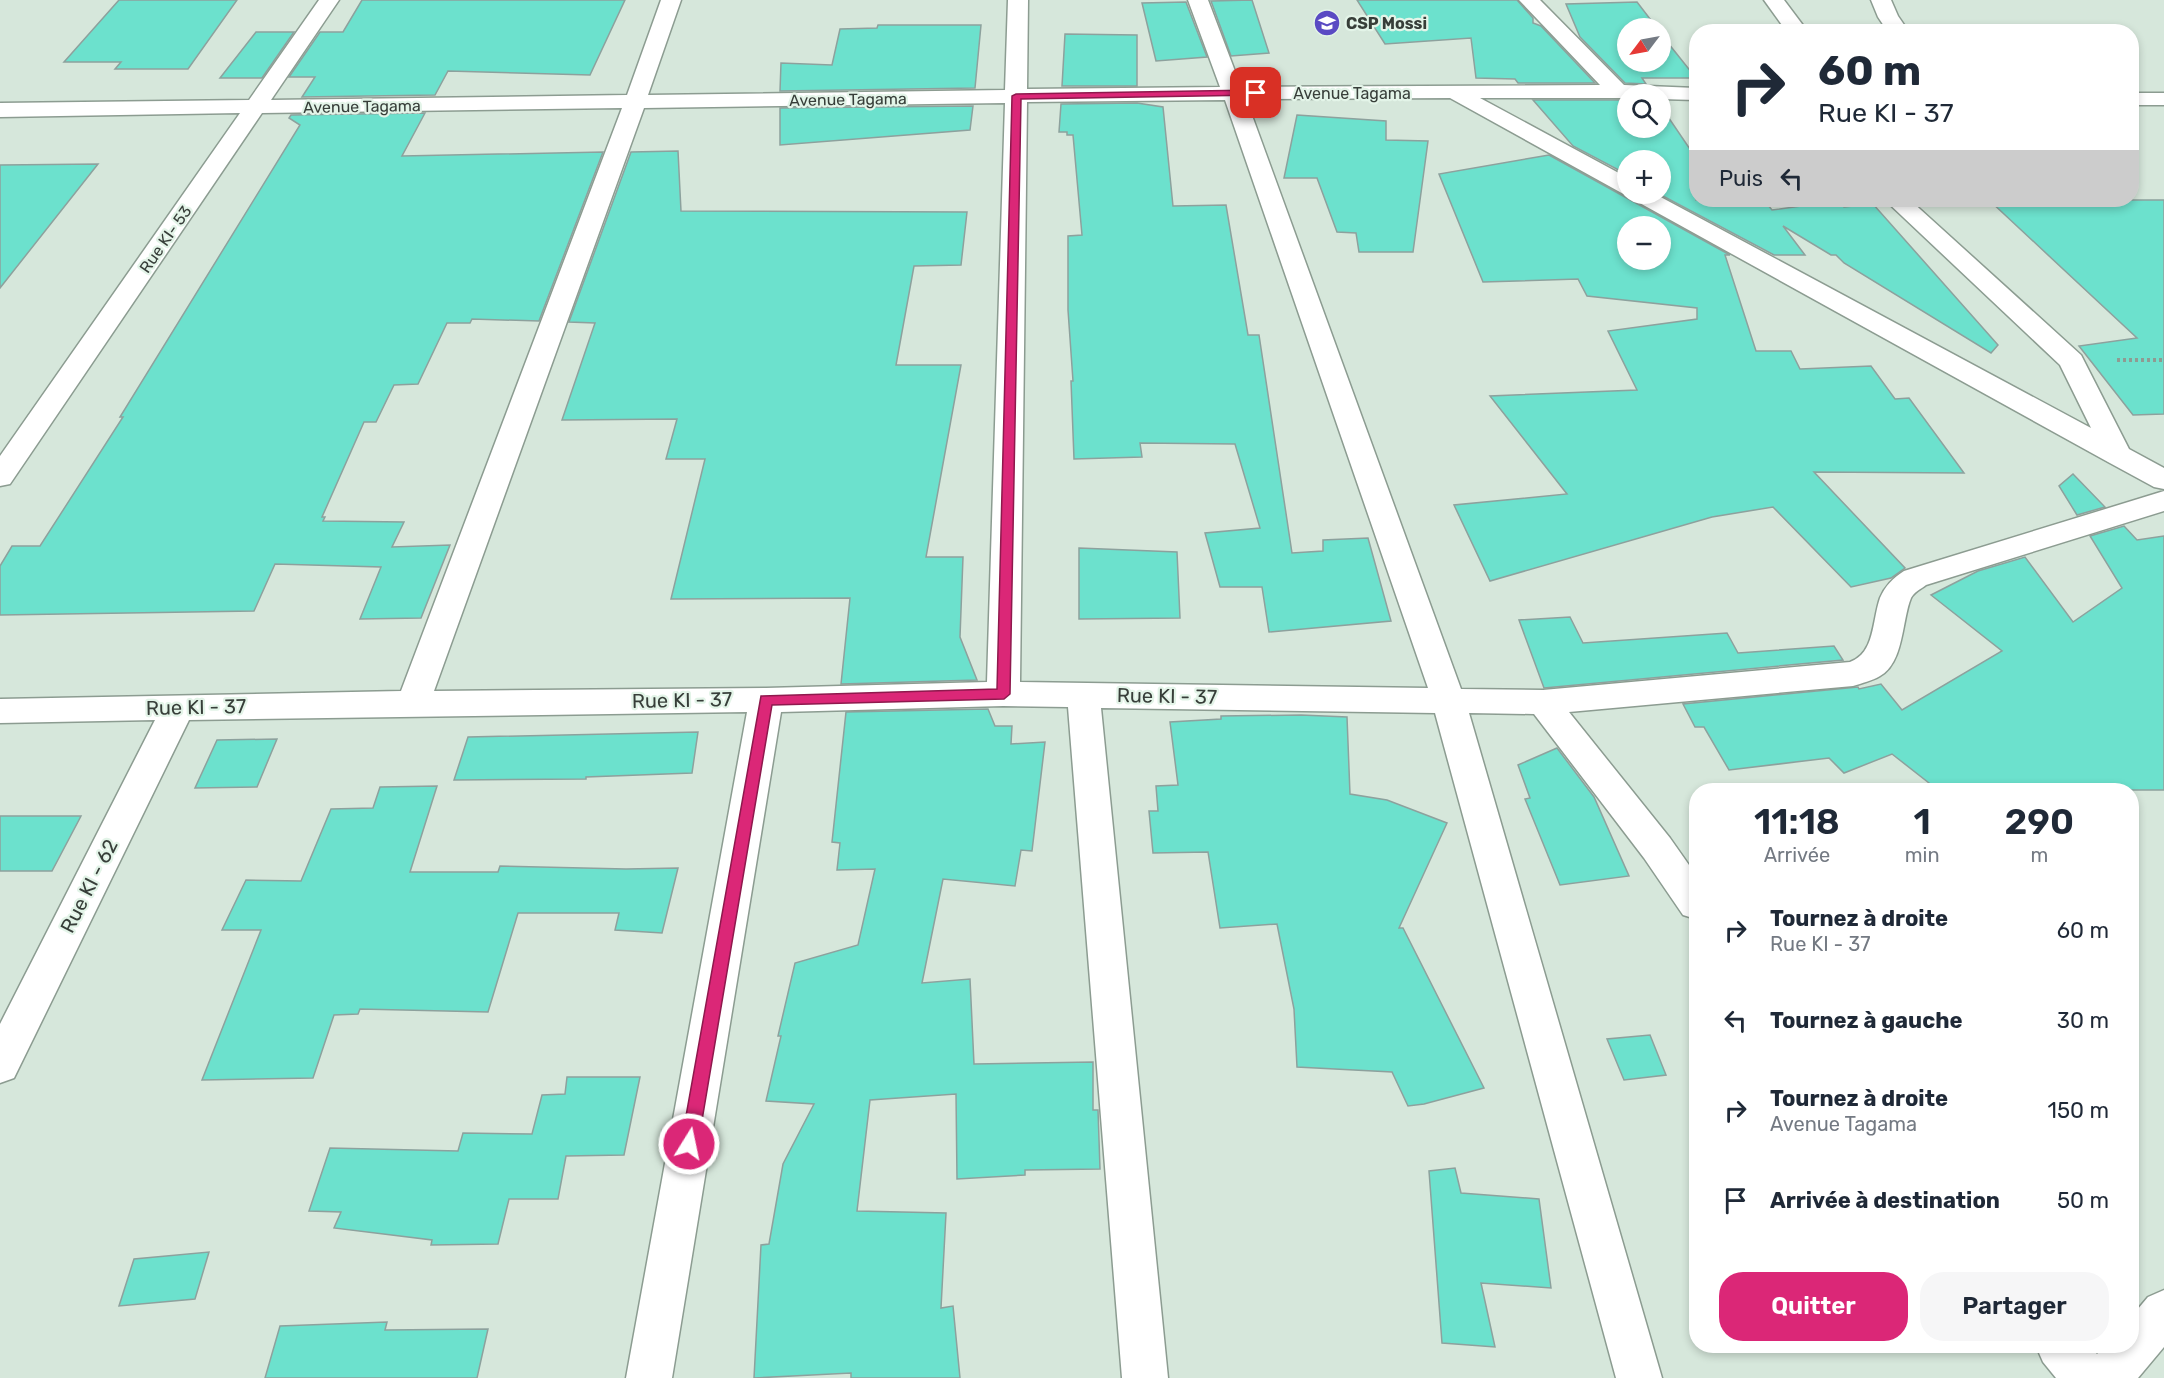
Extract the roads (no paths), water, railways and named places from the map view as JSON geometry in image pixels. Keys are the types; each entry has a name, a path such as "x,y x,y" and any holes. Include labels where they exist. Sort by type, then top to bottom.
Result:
{"street":[{"name":"Rue KI- 53","path":"0,477 329,0"},
{"path":"413,703 635,102 670,0"},
{"path":"1004,694 1018,0"},
{"path":"1198,0 1449,702 1639,1378"},
{"path":"1528,0 1617,90"},
{"path":"1774,0 1792,24"},
{"path":"1881,0 1893,24"},
{"name":"Avenue Tagama","path":"0,110 1233,93 1456,94 1617,91"},
{"name":"Avenue Tagama","path":"1671,93 1689,94"},
{"path":"1456,94 1617,182"},
{"path":"2139,99 2164,99"},
{"path":"1656,204 2164,480"},
{"path":"1905,207 2072,361 2118,456"},
{"name":"Rue KI - 37","path":"0,711 413,703 766,700 1004,694 1543,702 1853,674 1871,667 1883,650 1896,597 1902,587 1915,578 2164,501"},
{"path":"1083,694 1145,1378"},
{"path":"649,1378 766,700"},
{"path":"1543,702 1657,848 1689,894"},
{"name":"Rue KI - 62","path":"0,1065 178,708"},
{"path":"2139,1342 2164,1313"},
{"path":"2065,1353 2087,1378"},
{"path":"2107,1378 2129,1353"}],"place":[{"name":"CSP Mossi","path":"1327,23"}]}
